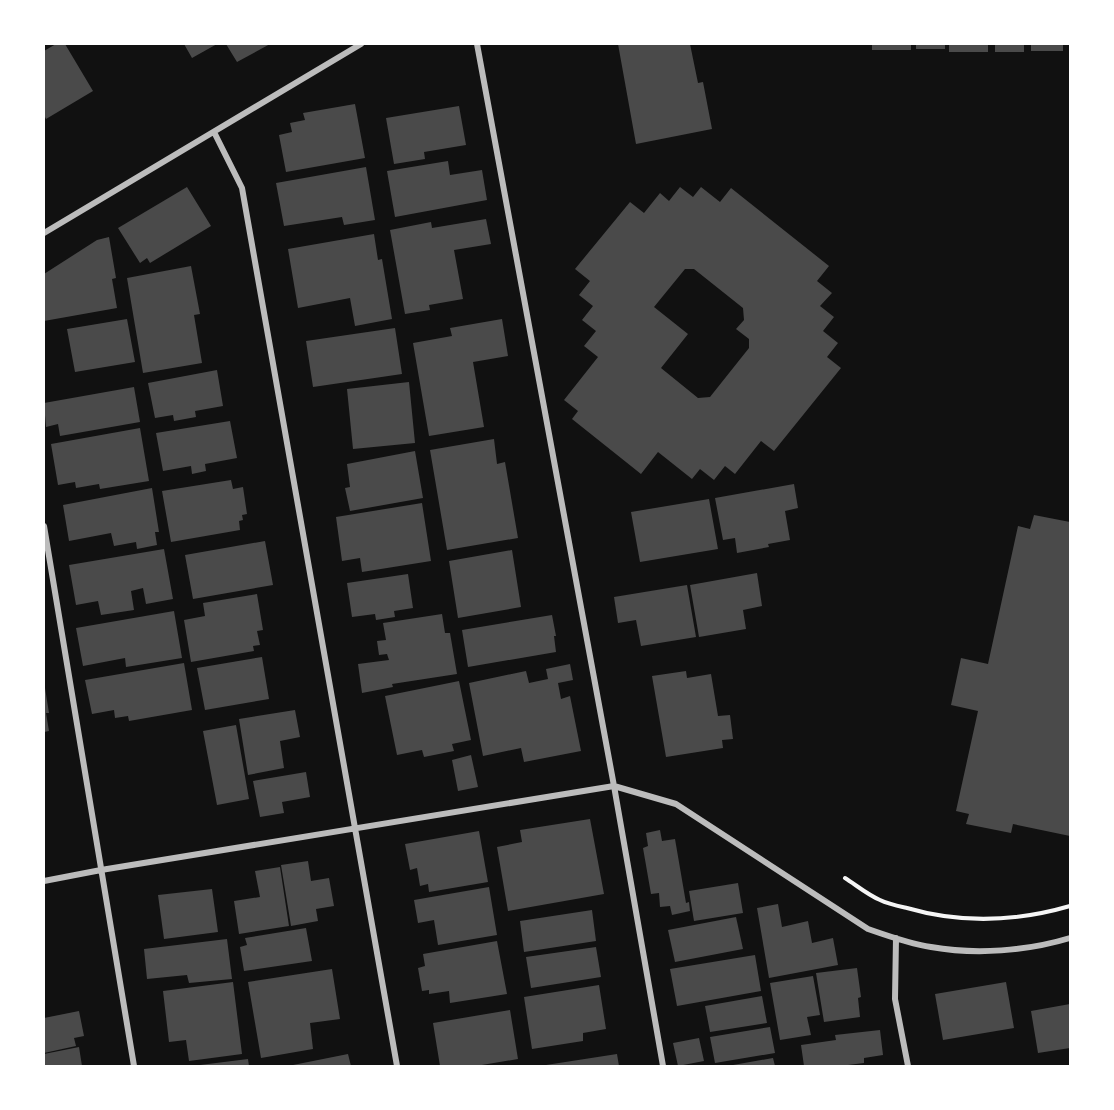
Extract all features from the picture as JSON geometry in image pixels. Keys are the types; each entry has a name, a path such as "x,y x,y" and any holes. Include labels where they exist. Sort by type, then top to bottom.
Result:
{"street":[{"path":"44,231 362,44"},
{"path":"477,44 614,786 663,1066"},
{"path":"214,132 242,188 397,1066"},
{"path":"44,526 134,1066"},
{"path":"44,881 614,786 676,804 868,929 931,947 986,952 1050,944 1071,938"},
{"path":"896,938 895,999 908,1066"}],"path":[{"path":"842,877 880,900 930,915 960,919 1016,918 1071,906"}],"building":[{"path":"56,44 65,44 93,91 46,119 44,115 44,51"},
{"path":"184,44 217,44 192,58"},
{"path":"226,44 270,44 237,62"},
{"path":"618,44 690,44 698,83 703,82 712,129 636,144"},
{"path":"872,44 911,44 911,50 872,50"},
{"path":"916,44 945,44 945,49 916,49"},
{"path":"949,44 988,44 988,52 949,52"},
{"path":"995,44 1024,44 1024,52 995,52"},
{"path":"1031,44 1063,44 1063,51 1031,51"},
{"path":"355,104 365,158 286,172 279,135 292,132 290,123 305,120 303,113"},
{"path":"459,106 466,145 424,152 425,159 394,164 386,118"},
{"path":"448,161 450,175 482,170 487,200 395,217 387,171"},
{"path":"366,167 375,220 344,225 342,217 284,226 276,183"},
{"path":"187,187 211,226 150,263 147,258 140,263 118,228"},
{"path":"680,187 693,197 701,187 720,202 731,188 829,266 817,281 832,293 820,306 834,317 823,331 838,343 827,357 841,368 774,451 761,441 735,474 725,466 714,480 700,469 692,479 658,452 641,474 572,419 578,411 564,400 598,357 584,346 596,331 582,320 593,306 579,295 590,281 575,269 630,202 644,213 660,193 669,201","holes":["685,269 694,269 743,308 744,320 736,329 749,339 749,348 710,397 698,398 661,368 688,334 654,307"]},
{"path":"486,219 491,244 454,250 463,299 429,305 430,310 405,314 390,230 431,222 432,228"},
{"path":"374,234 378,260 382,259 392,319 355,326 350,298 298,308 288,249"},
{"path":"109,237 116,278 112,279 117,308 44,321 44,274 97,240"},
{"path":"191,266 200,314 194,315 202,363 143,373 127,278"},
{"path":"127,319 135,362 75,372 67,329"},
{"path":"502,319 508,356 473,362 484,427 429,436 413,343 452,336 450,328"},
{"path":"395,328 402,374 313,387 306,341"},
{"path":"217,370 223,406 195,411 196,417 174,421 173,415 155,418 148,383"},
{"path":"409,382 415,443 353,449 347,389"},
{"path":"134,387 140,422 60,436 58,424 46,427 44,403"},
{"path":"230,421 237,458 205,464 206,471 192,474 191,466 163,471 156,433"},
{"path":"140,428 149,481 100,489 99,484 76,488 75,482 58,485 51,444"},
{"path":"494,439 497,464 505,462 518,538 447,550 430,450"},
{"path":"415,451 423,498 350,511 345,488 350,487 347,464"},
{"path":"231,480 233,489 243,487 247,514 242,515 243,520 239,521 240,530 171,542 162,491"},
{"path":"794,484 798,508 785,511 790,540 737,553 735,538 723,540 715,498"},
{"path":"152,488 159,532 155,532 157,545 137,549 136,542 114,546 111,533 69,541 63,505"},
{"path":"709,499 718,549 640,562 631,512"},
{"path":"422,503 431,561 362,572 360,558 342,561 336,517"},
{"path":"1034,515 1070,522 1070,836 1013,824 1011,833 966,824 969,814 956,811 978,711 951,705 961,658 988,664 1018,526 1030,529"},
{"path":"265,541 273,585 193,599 185,555"},
{"path":"164,549 173,599 146,604 143,588 131,591 134,610 101,615 98,601 76,605 69,565"},
{"path":"512,550 521,607 458,618 449,561"},
{"path":"757,573 762,606 743,610 746,629 699,637 690,585"},
{"path":"408,574 413,608 394,611 395,617 376,620 375,614 352,617 347,583"},
{"path":"687,585 696,637 641,646 636,620 618,623 614,597"},
{"path":"257,594 263,630 257,631 260,645 253,646 254,651 191,662 184,620 205,616 203,603"},
{"path":"174,611 182,658 126,667 125,658 83,666 76,628"},
{"path":"442,614 445,633 450,633 457,674 392,684 393,687 362,693 358,664 389,660 387,654 379,655 377,641 386,640 383,623"},
{"path":"552,615 556,652 468,667 462,630"},
{"path":"262,657 269,699 205,710 197,668"},
{"path":"184,663 192,710 129,721 128,716 115,718 114,710 92,714 85,680"},
{"path":"570,664 573,680 558,683 561,699 570,696 581,751 524,762 521,748 483,756 469,683 526,671 529,683 548,679 546,669"},
{"path":"686,671 687,678 711,674 718,716 730,715 733,739 722,740 723,748 666,757 652,676"},
{"path":"459,681 471,740 452,744 454,751 424,757 422,750 397,755 385,696"},
{"path":"44,688 49,713 46,713 49,731 44,732"},
{"path":"295,710 300,737 280,741 284,768 248,775 239,719"},
{"path":"236,725 249,799 217,805 203,731"},
{"path":"471,755 478,787 458,791 452,760"},
{"path":"306,772 310,797 282,802 284,813 260,817 253,781"},
{"path":"590,819 604,894 508,911 497,847 522,842 520,830"},
{"path":"660,830 662,841 675,839 686,903 689,902 690,911 672,915 670,906 660,907 659,893 651,894 643,848 648,846 646,833"},
{"path":"479,831 488,882 429,892 428,884 420,886 417,868 410,870 405,844"},
{"path":"308,861 311,881 329,878 334,906 316,909 318,921 291,926 281,865"},
{"path":"280,867 289,926 239,934 234,901 260,897 255,871"},
{"path":"738,883 743,913 694,921 689,891"},
{"path":"489,887 497,935 438,945 434,920 418,923 414,900"},
{"path":"212,889 218,932 164,939 158,895"},
{"path":"778,904 782,927 808,921 812,943 833,938 838,965 769,978 757,908"},
{"path":"592,910 596,941 524,952 520,921"},
{"path":"736,917 743,949 675,962 668,930"},
{"path":"306,928 312,961 244,971 240,947 247,945 245,938"},
{"path":"227,939 232,979 189,983 187,975 147,979 144,949"},
{"path":"497,941 507,994 450,1003 449,991 429,994 429,990 422,991 418,968 425,966 423,954"},
{"path":"596,947 601,977 531,988 526,957"},
{"path":"755,955 761,991 677,1006 670,969"},
{"path":"857,968 861,997 858,998 860,1017 824,1022 816,973"},
{"path":"332,969 340,1019 310,1023 313,1049 261,1058 248,982"},
{"path":"813,976 820,1015 807,1017 811,1035 780,1040 770,983"},
{"path":"233,982 242,1054 189,1061 186,1040 169,1042 163,991"},
{"path":"1006,982 1014,1028 943,1040 935,994"},
{"path":"599,985 606,1029 583,1033 583,1041 532,1049 524,997"},
{"path":"762,996 767,1023 710,1032 705,1006"},
{"path":"1070,1004 1070,1048 1038,1053 1031,1011"},
{"path":"510,1010 518,1059 476,1066 440,1066 433,1023"},
{"path":"79,1011 84,1036 74,1038 76,1046 44,1053 44,1018"},
{"path":"770,1027 775,1053 715,1063 710,1037"},
{"path":"880,1030 883,1055 864,1058 864,1063 804,1066 801,1045 836,1040 835,1035"},
{"path":"699,1038 704,1061 678,1066 673,1043"},
{"path":"79,1047 82,1066 44,1066 44,1054"},
{"path":"348,1054 351,1066 293,1066 293,1065"},
{"path":"617,1054 619,1066 546,1066 546,1065"},
{"path":"773,1058 775,1066 733,1066 733,1065"},
{"path":"248,1059 249,1066 200,1065"}]}
